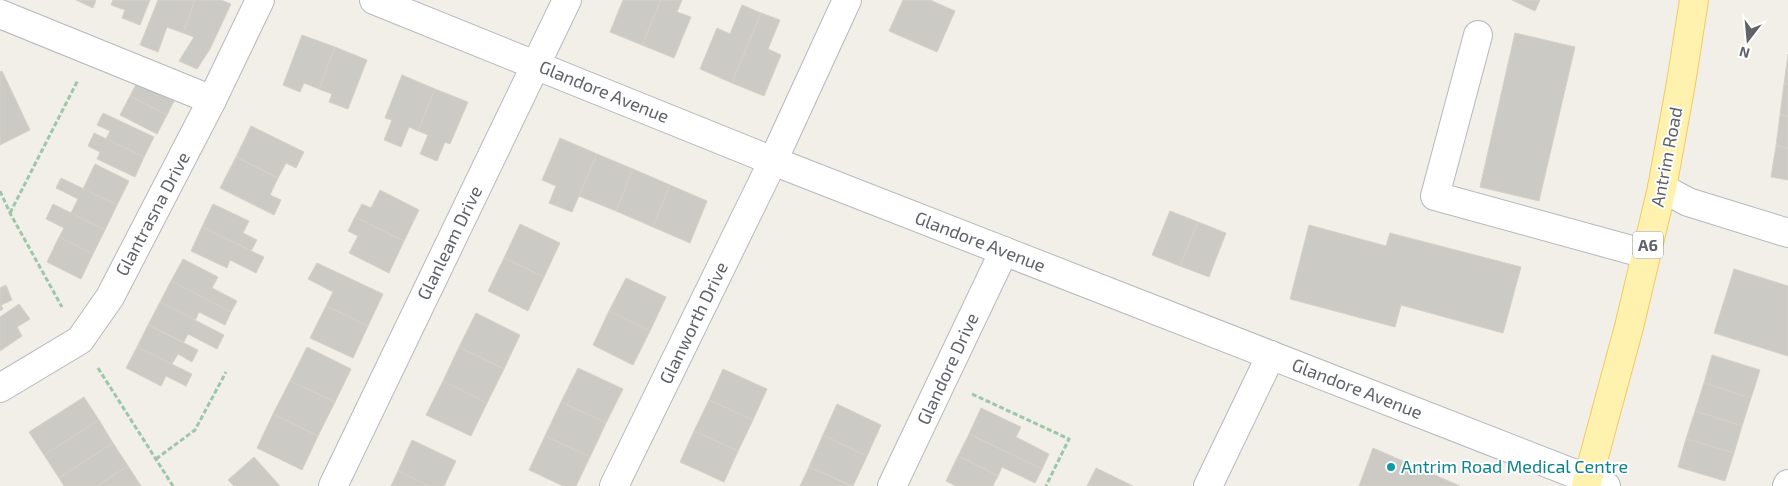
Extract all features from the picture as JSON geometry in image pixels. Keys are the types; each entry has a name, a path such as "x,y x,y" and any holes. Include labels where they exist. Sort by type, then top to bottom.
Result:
{"main road":[{"name":"Antrim Road","path":"1593,484 1662,188 1694,0"}],"street":[{"name":"Glantrasna Drive","path":"0,388 80,340 110,297 212,100 260,0"},
{"name":"Glandore Avenue","path":"374,0 773,161 1271,355 1593,484"},
{"name":"Glanleam Drive","path":"333,486 567,0"},
{"name":"Glanworth Drive","path":"614,486 773,161 847,0"},
{"path":"0,14 212,100"},
{"path":"1478,35 1435,196 1646,254"},
{"path":"1662,188 1688,202 1788,233"},
{"name":"Glandore Drive","path":"892,486 1004,251"},
{"path":"1208,486 1271,355"}],"path":[{"path":"10,213 93,51"},
{"path":"0,191 10,213 80,340 173,486"},
{"path":"156,459 195,430 226,372"},
{"path":"942,380 1069,439 1046,486"}],"building":[{"path":"76,0 96,0 93,8"},
{"path":"113,0 150,0 140,25 122,18 125,10 111,5"},
{"path":"158,0 195,0 183,33 167,27 158,52 140,45"},
{"path":"195,0 221,0 231,4 210,49 197,69 179,61 194,37 183,33"},
{"path":"623,0 661,0 642,45 610,32"},
{"path":"661,0 682,0 677,12 691,17 674,58 642,45"},
{"path":"903,0 930,0 955,11 937,52 889,31"},
{"path":"1512,0 1540,0 1535,11"},
{"path":"742,5 761,13 732,83 700,69 717,28 730,34"},
{"path":"761,13 780,20 768,49 781,55 764,96 732,83"},
{"path":"1515,33 1575,47 1539,201 1480,187"},
{"path":"302,35 335,47 319,89 304,83 300,92 283,85"},
{"path":"335,47 367,60 348,109 329,102 332,94 319,89"},
{"path":"1788,54 1788,84 1784,84"},
{"path":"2,71 30,130 0,145 0,72"},
{"path":"402,75 435,89 418,131 409,127 401,147 384,140 392,120 385,118"},
{"path":"140,77 177,95 167,115 130,96"},
{"path":"1784,84 1788,84 1788,116 1780,115"},
{"path":"435,89 468,102 450,144 445,142 437,161 420,154 428,135 418,131"},
{"path":"130,96 167,115 157,134 120,115"},
{"path":"103,113 154,137 144,157 106,139 110,131 97,125"},
{"path":"1780,115 1788,116 1788,148 1776,146"},
{"path":"251,126 304,152 296,168 286,163 278,178 236,157"},
{"path":"94,133 144,157 135,177 97,159 100,152 88,146"},
{"path":"560,138 597,154 572,212 549,203 556,186 542,180"},
{"path":"1776,146 1788,148 1788,180 1771,177"},
{"path":"597,154 633,169 616,211 579,196"},
{"path":"236,157 278,178 270,195 281,200 274,215 220,188"},
{"path":"95,164 129,181 117,205 83,189"},
{"path":"633,169 670,185 653,227 616,211"},
{"path":"61,178 117,205 105,230 71,213 78,199 56,188"},
{"path":"670,185 707,201 690,243 653,227"},
{"path":"380,190 419,210 404,241 355,217 362,204 371,208"},
{"path":"53,204 105,230 93,254 59,237 64,228 46,219"},
{"path":"213,204 249,221 243,233 257,240 251,251 202,227"},
{"path":"1170,211 1198,222 1180,266 1152,255"},
{"path":"355,217 404,241 389,273 349,253 358,236 348,231"},
{"path":"1198,222 1226,233 1209,277 1180,266"},
{"path":"520,224 560,243 544,277 504,258"},
{"path":"1309,225 1386,246 1390,233 1521,267 1503,333 1401,305 1395,327 1290,299"},
{"path":"202,227 264,257 256,273 230,260 227,268 191,251"},
{"path":"59,237 93,254 81,279 47,262"},
{"path":"504,258 544,277 528,311 488,291"},
{"path":"183,259 218,277 212,288 237,301 231,312 171,281"},
{"path":"317,263 383,294 368,326 326,306 333,292 308,279"},
{"path":"1734,269 1788,286 1788,356 1714,333"},
{"path":"626,278 666,297 650,331 609,311"},
{"path":"171,281 231,312 225,325 199,312 195,321 160,302"},
{"path":"6,285 12,300 1,305 3,309 0,311 0,288"},
{"path":"160,302 224,335 217,349 188,334 184,342 148,325"},
{"path":"19,304 30,319 17,327 22,336 0,351 0,317"},
{"path":"326,306 368,326 353,358 310,338"},
{"path":"609,311 650,331 633,365 593,345"},
{"path":"476,313 520,335 504,369 459,347"},
{"path":"148,325 198,350 192,362 178,354 172,364 137,347"},
{"path":"137,347 192,374 186,386 166,376 161,386 126,368"},
{"path":"307,347 351,369 335,402 290,381"},
{"path":"459,347 504,369 487,403 443,381"},
{"path":"1712,355 1760,370 1751,398 1704,383"},
{"path":"578,368 623,389 606,423 561,402"},
{"path":"723,369 767,389 753,420 709,400"},
{"path":"290,381 335,402 318,436 273,414"},
{"path":"443,381 487,403 471,436 426,415"},
{"path":"1704,383 1751,398 1742,426 1695,411"},
{"path":"84,397 99,420 44,455 29,432"},
{"path":"709,400 753,420 738,451 694,431"},
{"path":"561,402 606,423 590,457 545,436"},
{"path":"837,404 881,425 867,456 823,435"},
{"path":"981,408 1021,427 1016,437 1049,454 1042,469 969,434"},
{"path":"1695,411 1742,426 1734,453 1686,439"},
{"path":"273,414 318,436 302,470 257,448"},
{"path":"99,420 113,443 59,478 44,455"},
{"path":"694,431 738,451 724,482 680,462"},
{"path":"969,434 1042,469 1035,483 1002,467 998,476 958,456"},
{"path":"823,435 867,456 853,486 809,467"},
{"path":"545,436 590,457 576,486 563,486 529,470"},
{"path":"1686,439 1734,453 1725,481 1678,467"},
{"path":"412,440 456,461 444,486 429,486 398,471"},
{"path":"113,443 128,466 97,486 64,486 59,478"},
{"name":"Antrim Road Medical Centre","path":"1373,448 1460,486 1359,486"},
{"path":"958,456 998,476 994,486 956,486 946,481"},
{"path":"254,457 280,486 234,486 228,480"},
{"path":"128,466 141,486 97,486"},
{"path":"809,467 851,486 800,486"},
{"path":"1096,468 1133,486 1087,486"},
{"path":"398,471 429,486 391,486"}],"place":[{"name":"Antrim Road Medical Centre","path":"1391,467"}]}
